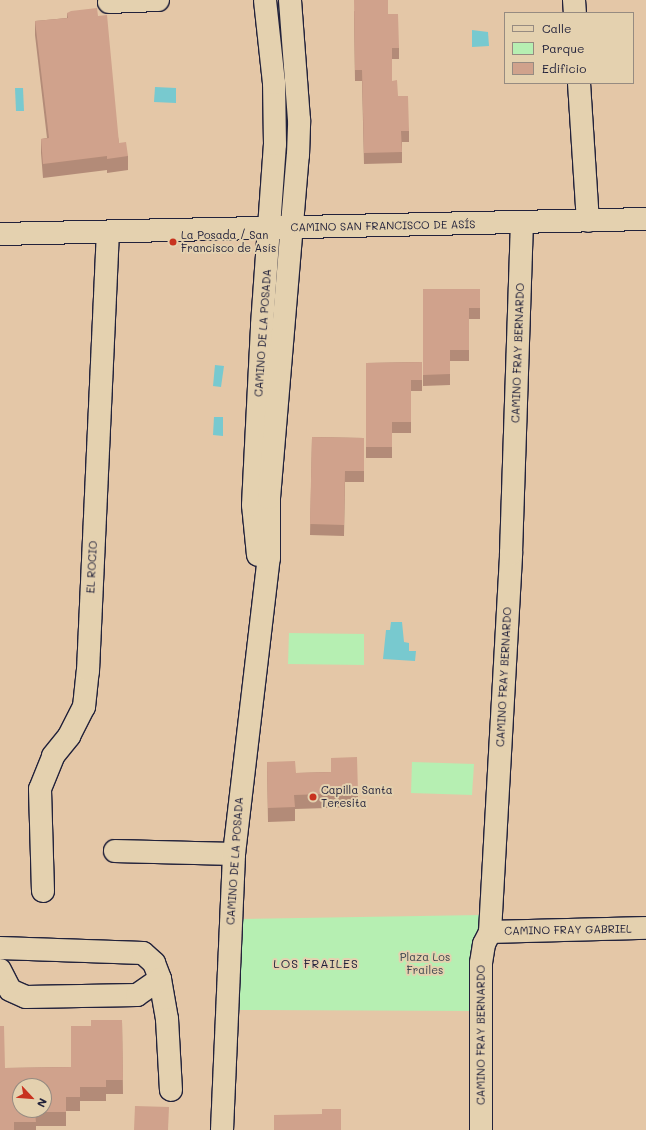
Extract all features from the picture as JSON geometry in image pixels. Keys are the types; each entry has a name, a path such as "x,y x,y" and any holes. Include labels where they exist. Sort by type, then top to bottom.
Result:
{"street":[{"path":"109,2 158,0"},
{"name":"CAMINO DE LA POSADA","path":"222,1130 234,854 266,593 269,558 269,498 284,327 281,228 275,144 274,83 265,0"},
{"name":"CAMINO DE LA POSADA","path":"266,593 254,525 253,505 262,326 281,228 299,120 290,0"},
{"path":"574,0 575,12"},
{"path":"579,84 588,221"},
{"name":"CAMINO SAN FRANCISCO DE ASÍS","path":"0,234 646,219"},
{"name":"CAMINO FRAY BERNARDO","path":"481,1130 481,963 484,944 490,932 511,553 522,222"},
{"name":"EL ROCIO","path":"43,890 40,789 53,756 69,736 84,707 88,671 108,232"},
{"path":"262,326 284,327"},
{"path":"115,851 234,854"},
{"name":"CAMINO FRAY GABRIEL","path":"490,932 646,928"},
{"path":"0,948 143,953 154,963 160,979 167,1018 171,1090"},
{"path":"0,970 10,990 26,997 137,995 160,979"}],"green space":[{"path":"275,4 280,7 289,113 287,199 282,198 284,145"},
{"path":"289,633 364,634 364,665 288,664"},
{"path":"412,762 474,764 472,795 411,793"},
{"name":"Plaza Los Frailes","path":"480,915 476,1011 239,1010 243,919"}],"water":[{"path":"472,30 488,32 489,46 472,47"},
{"path":"155,87 176,88 176,103 154,102"},
{"path":"15,88 23,88 24,111 16,111"},
{"path":"215,365 224,366 221,387 213,386"},
{"path":"214,417 223,417 223,436 213,435"},
{"path":"391,622 402,622 404,642 409,643 409,651 416,651 415,661 383,659 386,630 390,630"}],"building":[{"path":"354,0 388,0 388,14 398,14 399,48 392,48 392,81 397,80 398,96 408,96 409,131 401,131 402,152 364,153 362,70 355,70"},
{"path":"97,8 98,16 107,15 119,143 126,142 128,156 107,159 107,156 43,164 41,139 49,138 35,21 68,18 67,13 71,11"},
{"path":"423,289 480,289 480,308 469,308 469,350 450,350 450,374 423,375"},
{"path":"422,362 422,380 411,380 411,422 392,422 392,447 366,447 366,363"},
{"path":"312,437 364,438 364,471 345,471 344,525 310,524"},
{"path":"357,757 358,793 294,795 295,807 268,808 267,762 295,761 296,773 331,772 331,758"},
{"path":"91,1020 122,1020 123,1080 106,1080 106,1087 80,1087 80,1097 66,1097 66,1112 52,1112 52,1078 12,1078 12,1118 36,1118 36,1122 14,1122 14,1130 0,1130 0,1026 4,1026 5,1068 71,1067 71,1026 91,1026"},
{"path":"135,1106 169,1107 168,1130 134,1130"},
{"path":"322,1109 341,1109 341,1130 274,1130 274,1115 322,1114"}],"place":[{"name":"La Posada / San Francisco de Asís","path":"173,242"},
{"name":"Capilla Santa Teresita","path":"313,797"}],"district":[{"name":"LOS FRAILES","path":"316,964"}]}
